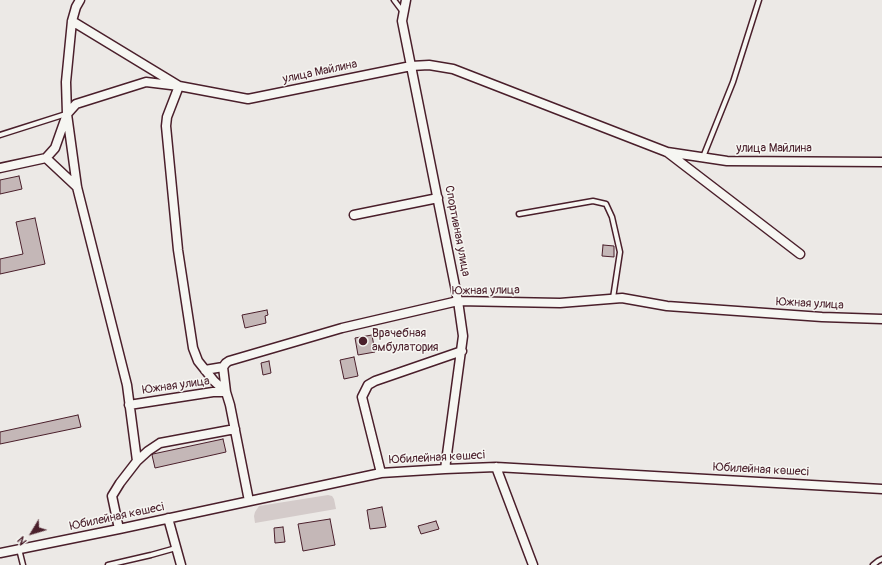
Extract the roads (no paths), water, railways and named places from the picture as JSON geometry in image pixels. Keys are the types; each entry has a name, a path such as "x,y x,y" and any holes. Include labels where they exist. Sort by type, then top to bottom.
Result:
{"street":[{"path":"80,0 76,7 72,21 66,82 67,114 77,186 127,385 137,461"},
{"name":"Спортивная улица","path":"406,0 402,21 458,301 463,336 445,469"},
{"path":"72,21 179,86 167,117 166,126 178,250 193,348 198,361 214,381 226,392 230,405 249,501"},
{"name":"улица Майлина","path":"67,114 76,104 146,82 179,86 248,99 411,66 429,66 453,69 667,152 727,161 882,162"},
{"path":"0,168 46,158 55,148 67,114"},
{"name":"улица Майлина","path":"667,152 800,254"},
{"path":"46,158 77,186"},
{"path":"354,215 438,198"},
{"name":"Южная улица","path":"129,405 213,392 226,392 224,367 226,362 342,328 458,301 560,303 622,298 667,306 822,317 882,319"},
{"path":"381,473 362,397 368,386 375,381 462,351"},
{"path":"205,370 224,367"},
{"path":"119,529 112,496 137,461 148,451 160,443 235,429"},
{"path":"496,467 533,565"},
{"name":"Юбилейная көшесі","path":"0,553 381,473 496,467 882,489"},
{"path":"168,518 181,565"}],"lane":[{"path":"394,0 404,12"},
{"path":"703,157 733,82 759,0"},
{"path":"0,135 67,114"},
{"path":"519,214 593,201 606,204 612,217 620,252 613,299"},
{"path":"108,565 152,555 176,547"},
{"path":"19,549 23,565"},
{"path":"133,559 135,565"},
{"path":"873,565 882,559"}],"place":[{"name":"Врачебная амбулатория","path":"363,341"}]}
